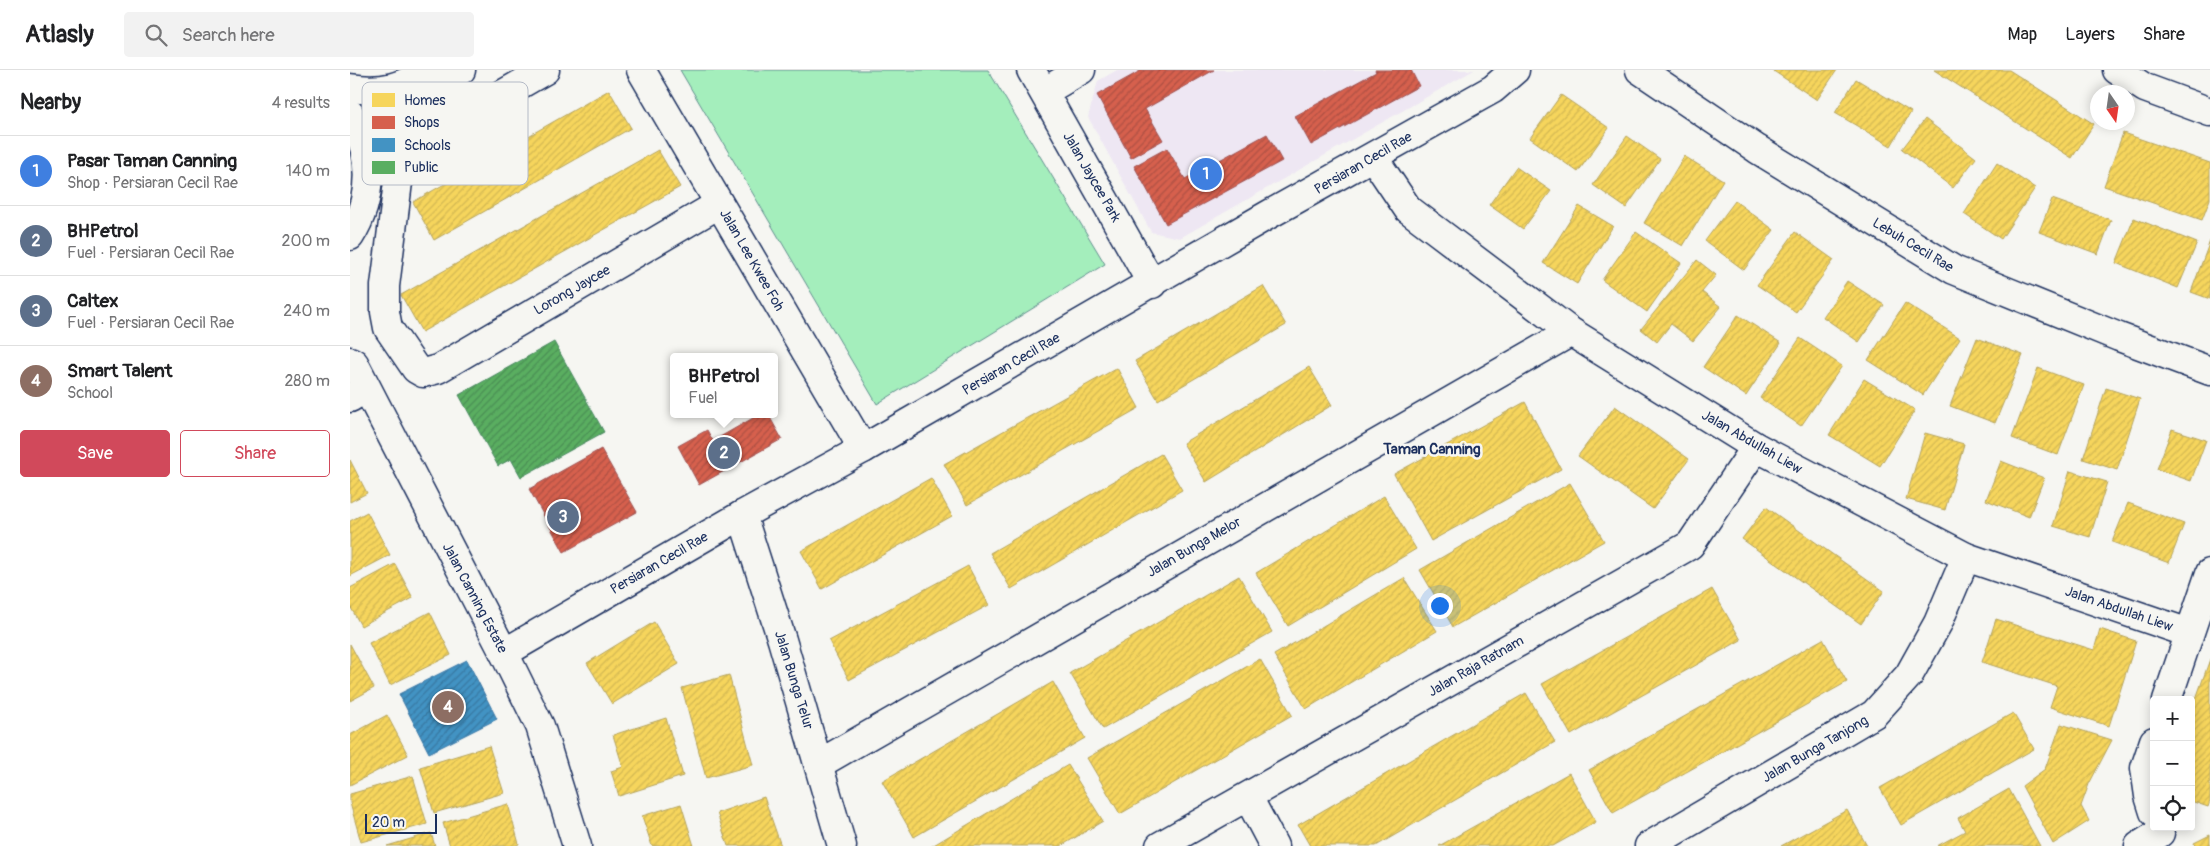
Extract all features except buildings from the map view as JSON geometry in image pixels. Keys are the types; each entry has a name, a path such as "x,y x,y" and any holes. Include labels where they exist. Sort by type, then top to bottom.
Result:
{"street":[{"path":"409,82 430,70"},
{"path":"440,82 461,70"},
{"name":"Lorong Jaycee","path":"524,82 545,70"},
{"name":"Jalan Lee Kwee Foh","path":"641,70 863,449"},
{"path":"1037,81 1081,70"},
{"name":"Persiaran Cecil Rae","path":"504,654 742,515 863,449 1493,89 1515,70"},
{"name":"Lebuh Cecil Rae","path":"1640,70 1757,149 1954,270 2119,337 2210,371"},
{"path":"2117,70 2146,88 2210,112"},
{"name":"Jalan Jaycee Park","path":"1037,81 1152,284"},
{"path":"350,114 359,129 362,140"},
{"name":"Jalan Abdullah Liew","path":"1373,156 1408,209 1571,332 1756,447 1966,558 2189,633"},
{"path":"350,236 358,223 368,191 368,185"},
{"name":"Lorong Jaycee","path":"398,185 385,286 385,312 388,328 416,369 423,373 438,370 719,204"},
{"name":"Jalan Bunga Melor","path":"819,764 1571,332"},
{"name":"Jalan Canning Estate","path":"351,356 358,393 504,654 540,726 577,846"},
{"name":"Jalan Raja Ratnam","path":"1160,846 1690,545 1756,447"},
{"name":"Jalan Bunga Telur","path":"742,515 782,640 842,846"},
{"name":"Jalan Bunga Tanjong","path":"1650,846 1874,714 1909,674 1938,623 1966,558"},
{"path":"2168,696 2210,573"},
{"path":"2150,753 2145,768 2156,833"},
{"path":"1248,797 1274,846"}],"shaded area":[{"path":"1117,70 1474,70 1180,238 1151,232 1088,117 1098,81"}],"green space":[{"path":"680,70 988,70 1105,264 877,404"}],"place":[{"name":"Pasar Taman Canning","path":"1206,174"},
{"name":"BHPetrol","path":"724,453"},
{"name":"Caltex","path":"563,517"},
{"name":"Smart Talent","path":"448,707"}],"district":[{"name":"Taman Canning","path":"1432,449"}]}
